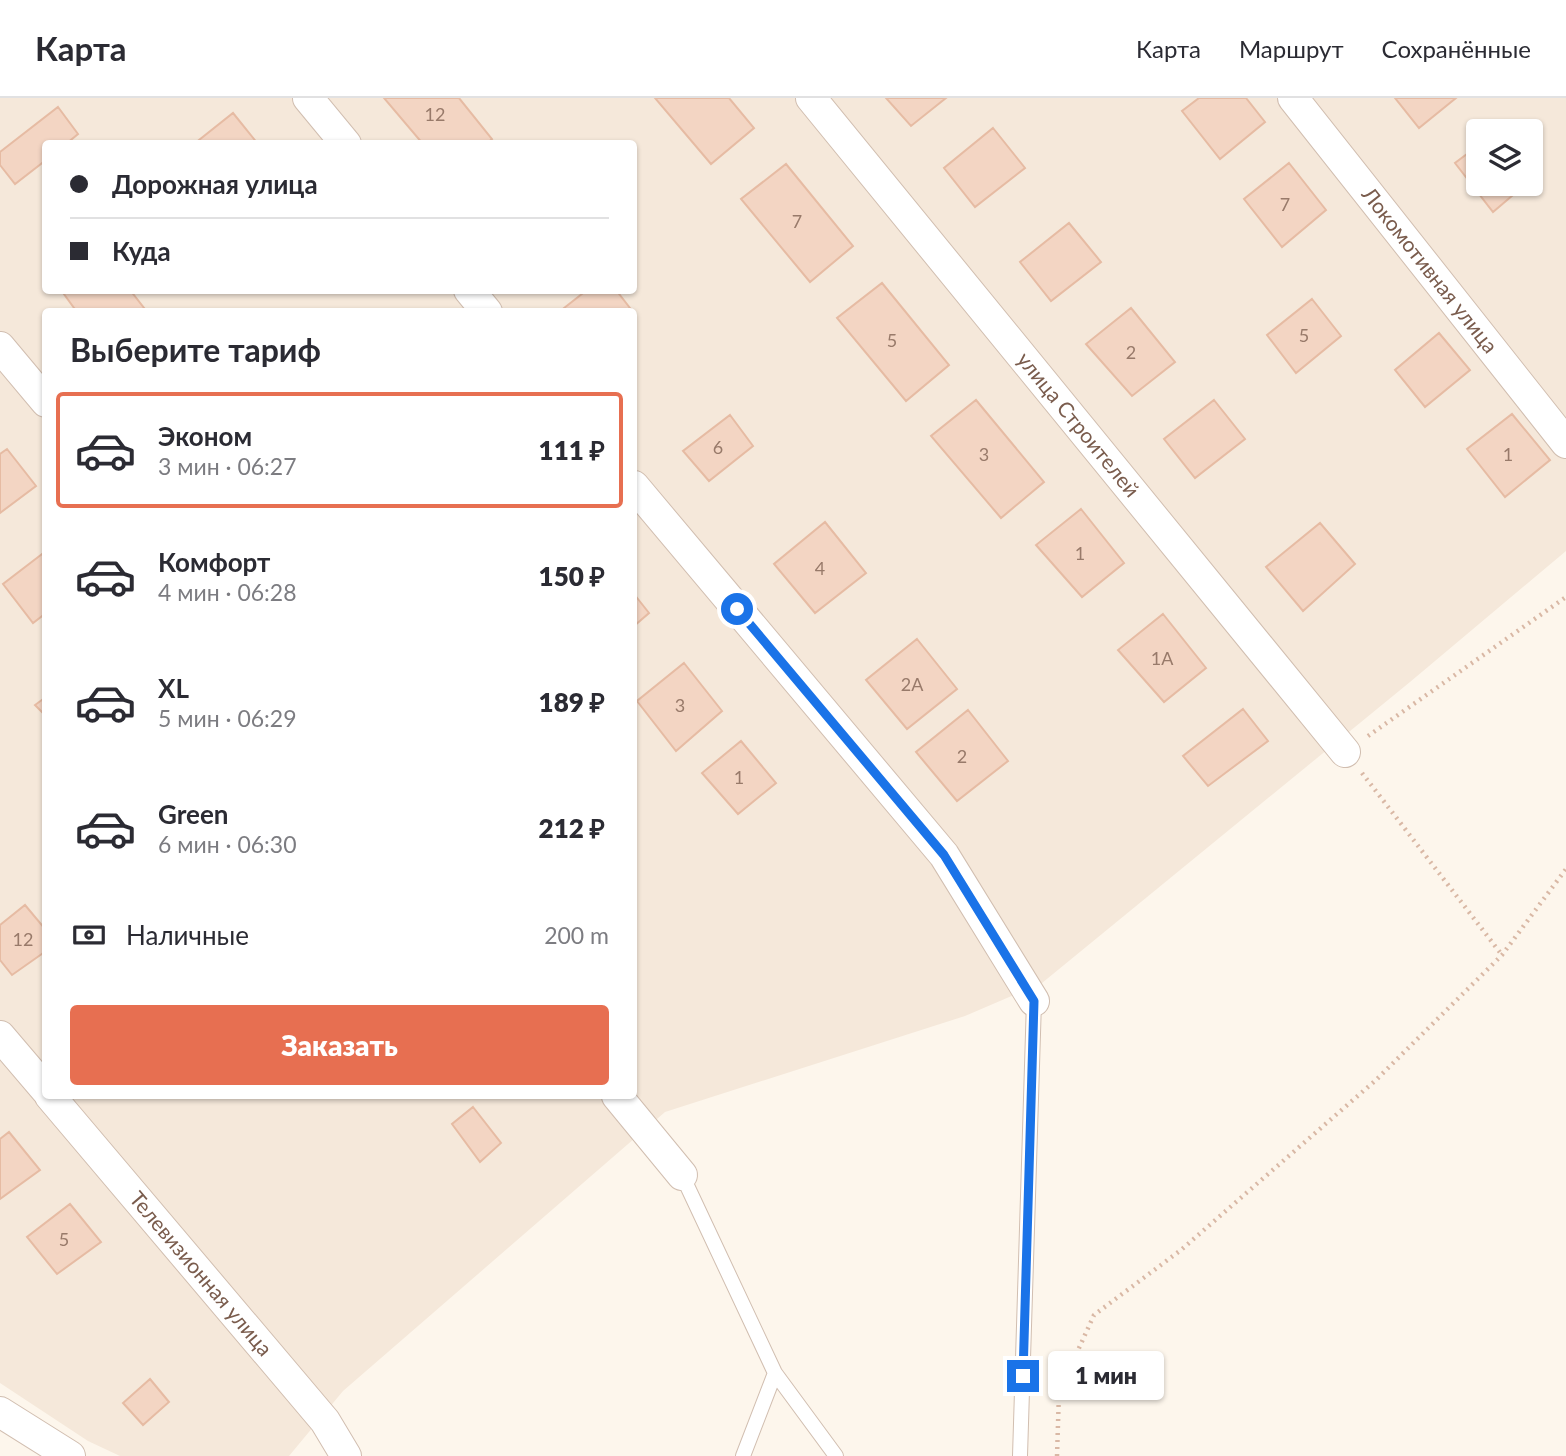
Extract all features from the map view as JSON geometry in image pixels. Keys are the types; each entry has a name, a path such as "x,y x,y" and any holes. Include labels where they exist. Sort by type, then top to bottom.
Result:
{"street":[{"path":"308,98 343,140"},
{"name":"улица Строителей","path":"811,98 1346,752"},
{"name":"Локомотивная улица","path":"1293,98 1566,443"},
{"path":"473,294 484,308"},
{"path":"0,347 42,397"},
{"path":"637,490 944,855 1034,1001"},
{"path":"0,1036 42,1085"},
{"name":"Телевизионная улица","path":"53,1099 325,1421 346,1456"},
{"path":"619,1099 682,1175"},
{"path":"0,1412 70,1456"}],"lane":[{"path":"1020,1456 1034,1001"},
{"path":"682,1175 775,1373 836,1456"},
{"path":"743,1456 775,1373"}],"path":[{"path":"1502,955 1346,752 1566,597"},
{"path":"1057,1456 1059,1392 1094,1315 1181,1250 1376,1080 1502,955 1566,869"}],"shaded area":[{"path":"0,98 1566,98 1566,551 1042,983 965,1016 665,1112 343,1391 289,1456 120,1456 88,1441 0,1383"}],"building":[{"path":"384,98 459,98 492,139 491,140 420,140"},
{"path":"655,98 729,98 754,128 711,164"},
{"path":"886,98 946,98 911,126"},
{"path":"1199,98 1246,98 1265,122 1220,159 1182,111"},
{"path":"1395,98 1456,98 1419,128"},
{"path":"58,107 78,134 71,140 42,140 42,163 15,184 0,165 0,152"},
{"path":"233,113 255,140 199,140"},
{"path":"993,128 1025,168 975,207 944,168"},
{"path":"1466,155 1466,177 1455,163"},
{"path":"1289,163 1326,210 1282,247 1244,199"},
{"path":"786,164 853,246 810,282 741,199"},
{"path":"1481,196 1512,196 1493,212"},
{"path":"1069,223 1101,262 1051,301 1020,262"},
{"path":"882,283 949,365 906,401 837,318"},
{"path":"64,294 133,294 144,308 74,308"},
{"path":"582,294 619,294 630,308 564,308"},
{"path":"1312,299 1341,336 1296,373 1267,335"},
{"path":"1131,308 1175,362 1132,396 1086,344"},
{"path":"1439,333 1470,370 1425,407 1395,370"},
{"path":"976,400 1044,482 1001,518 931,436"},
{"path":"1214,400 1245,439 1195,478 1164,439"},
{"path":"1512,414 1550,460 1505,497 1467,449"},
{"path":"730,415 753,446 709,481 683,451"},
{"path":"7,449 36,486 0,513 0,454"},
{"path":"1081,509 1124,563 1082,597 1036,545"},
{"path":"825,522 866,573 815,613 774,564"},
{"path":"1320,523 1355,564 1303,611 1266,567"},
{"path":"42,554 42,616 33,623 3,584"},
{"path":"637,598 649,613 637,623"},
{"path":"1163,614 1206,668 1164,702 1118,650"},
{"path":"917,639 957,689 907,729 866,680"},
{"path":"684,663 722,711 676,751 637,701"},
{"path":"42,700 42,712 35,705"},
{"path":"1243,709 1268,741 1208,786 1183,756"},
{"path":"968,710 1008,761 957,801 916,752"},
{"path":"741,741 776,783 738,814 702,773"},
{"path":"25,905 42,925 42,954 12,975 0,960 0,925"},
{"path":"473,1107 501,1143 480,1162 452,1124"},
{"path":"9,1132 40,1170 0,1199 0,1139"},
{"path":"70,1204 101,1242 57,1274 27,1237"},
{"path":"150,1379 169,1402 143,1425 123,1403"}],"route":[{"path":"737,609 944,855 1034,1001 1023,1376"}]}
